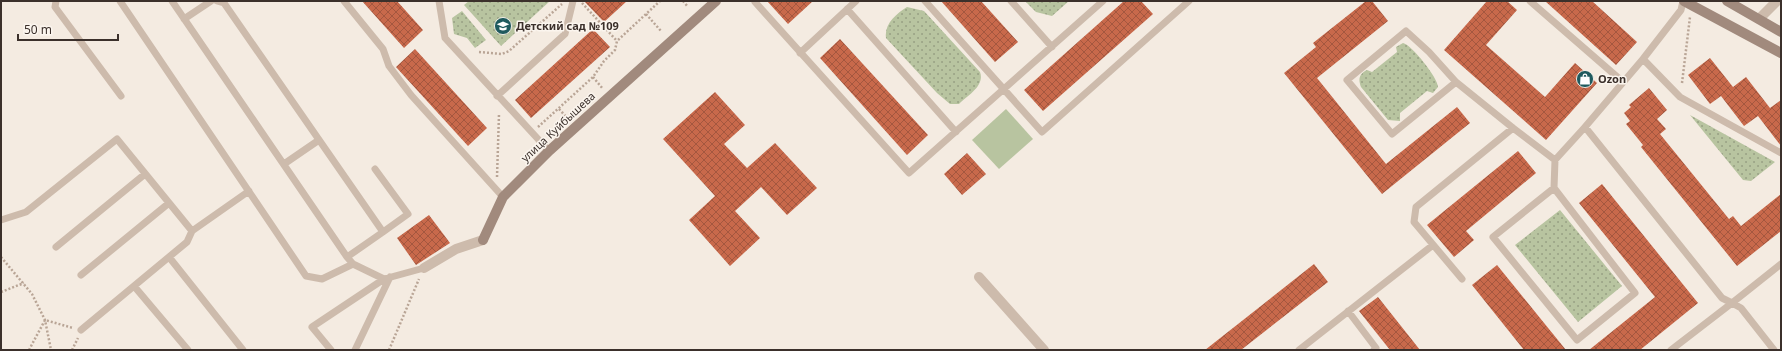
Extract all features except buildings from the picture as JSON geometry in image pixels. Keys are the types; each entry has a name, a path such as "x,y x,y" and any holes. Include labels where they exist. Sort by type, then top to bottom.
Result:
{"street":[{"name":"улица Куйбышева","path":"424,268 456,249 483,240 503,197 549,151 716,1"},
{"path":"1683,1 1781,53"},
{"path":"1727,1 1781,32"},
{"path":"1759,19 1777,1"},
{"path":"979,277 1044,350"}],"lane":[{"path":"56,1 55,7 121,96"},
{"path":"120,1 306,276 322,280 353,264"},
{"path":"172,1 347,257 353,264 387,278"},
{"path":"184,19 211,1"},
{"path":"217,1 224,3 383,232"},
{"path":"344,1 383,49 389,66 411,95 503,197"},
{"path":"439,1 445,38 549,151"},
{"path":"498,96 566,34 573,1"},
{"path":"756,1 755,2 909,173 1103,1"},
{"path":"800,52 856,1"},
{"path":"925,1 1042,132 1189,1"},
{"path":"1012,1 1052,47"},
{"path":"1530,1 1623,82"},
{"path":"1554,188 1493,237 1577,340 1636,293 1554,188 1555,160 1643,59 1680,10 1683,1"},
{"path":"847,9 956,132"},
{"path":"1456,82 1392,134 1347,80 1406,31 1429,52 1456,82 1555,160"},
{"path":"1643,59 1680,97 1781,153"},
{"path":"1585,127 1722,298 1741,308 1774,350"},
{"path":"1462,279 1414,222 1416,207 1513,128"},
{"path":"1,220 26,212 117,139 192,231"},
{"path":"284,164 319,140"},
{"path":"347,257 408,214 375,169"},
{"path":"56,247 145,174"},
{"path":"81,330 187,242 192,231 249,191"},
{"path":"81,275 169,203"},
{"path":"1300,350 1433,246"},
{"path":"169,257 243,350"},
{"path":"1671,350 1781,264"},
{"path":"331,350 312,326 387,278 424,268"},
{"path":"355,350 387,278"},
{"path":"134,286 188,350"},
{"path":"1348,311 1376,348 1374,350"}],"path":[{"path":"479,52 502,54 509,51 565,1"},
{"path":"580,1 617,42"},
{"path":"537,128 593,77 604,61 615,50 617,42 660,1"},
{"path":"683,1 688,7"},
{"path":"646,14 661,31"},
{"path":"1682,84 1691,14"},
{"path":"593,77 604,90"},
{"path":"559,109 569,120"},
{"path":"497,183 499,114"},
{"path":"1,257 32,294 45,320 51,350"},
{"path":"389,350 424,268"},
{"path":"1,292 24,283"},
{"path":"45,320 81,330 72,350"},
{"path":"29,350 45,320"}],"green space":[{"name":"Детский сад №109","path":"469,1 550,1 501,46 464,5"},
{"path":"1025,1 1069,1 1052,16 1036,12"},
{"path":"907,7 924,11 980,72 981,77 978,86 959,104 950,104 937,93 886,38 889,24 895,16"},
{"path":"462,11 486,40 475,48 467,38 454,34 452,18"},
{"path":"1403,43 1412,49 1424,62 1434,77 1438,87 1433,93 1427,91 1400,113 1400,121 1388,120 1361,87 1360,77 1362,73 1367,70 1372,72 1397,52 1396,47"},
{"path":"1006,109 1033,139 999,169 972,140"},
{"path":"1690,115 1775,162 1751,181 1743,180"},
{"path":"1560,210 1622,286 1578,322 1515,245"}],"place":[{"name":"Детский сад №109","path":"503,26"},
{"name":"Ozon","path":"1585,79"}]}
